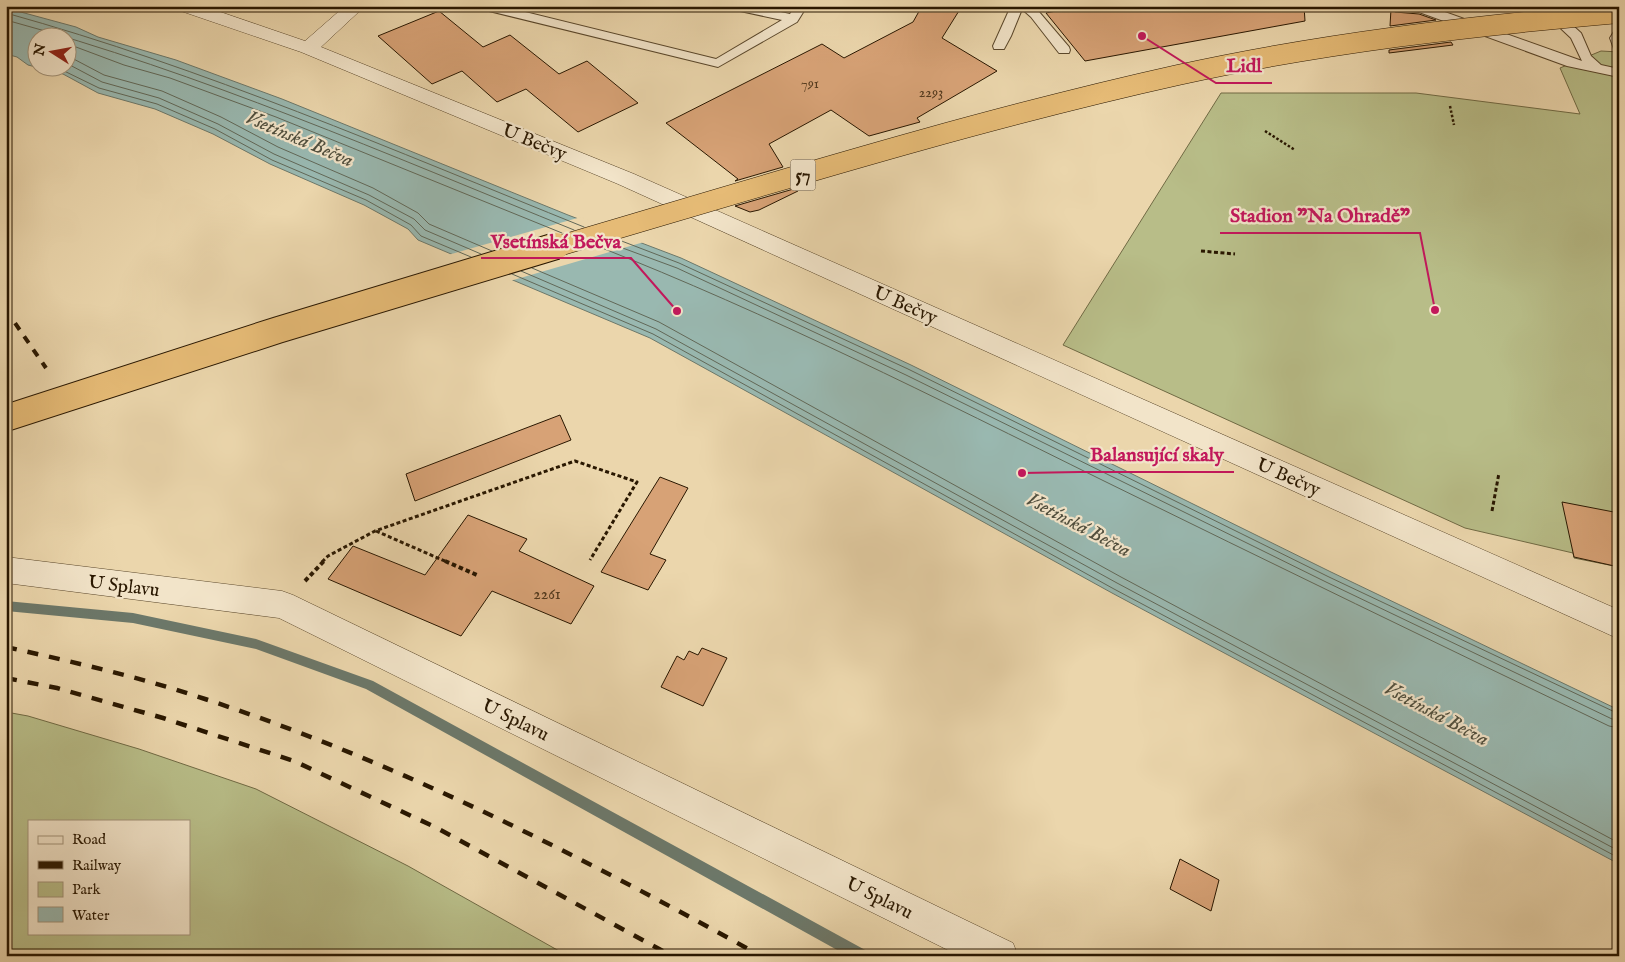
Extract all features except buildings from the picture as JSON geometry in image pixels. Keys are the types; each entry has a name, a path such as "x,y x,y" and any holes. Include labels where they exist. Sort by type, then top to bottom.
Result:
{"main road":[{"name":"57","path":"6,418 398,292 835,166 1120,89 1244,62 1368,41 1462,28 1619,13"}],"street":[{"name":"U Bečvy","path":"184,6 308,48 635,183 1619,625"},
{"path":"308,48 356,6"},
{"name":"U Splavu","path":"6,570 282,605 1000,956"}],"lane":[{"path":"485,6 718,63 793,19 802,6"},
{"path":"735,6 793,19"},
{"path":"999,46 1017,6"},
{"path":"1026,6 1035,14 1064,50"},
{"path":"1395,6 1421,8 1521,46 1598,69 1619,73"},
{"path":"1543,6 1577,36 1585,57 1598,69"},
{"path":"1619,33 1616,38 1619,46"}],"path":[{"path":"1450,106 1454,125"},
{"path":"1265,131 1295,150"},
{"path":"1201,251 1234,254"},
{"path":"282,605 328,556 375,531 575,461 637,482 590,560"},
{"path":"1492,512 1499,473"},
{"path":"375,531 477,575"}],"green space":[{"path":"1601,51 1619,52 1619,567 1574,558 1573,553 1465,528 1063,345 1221,93 1416,93 1580,114 1560,68"},
{"path":"6,712 28,716 139,749 256,789 408,866 568,956 6,956"}],"water":[{"path":"6,8 76,27 98,37 176,60 282,99 568,215 681,258 911,365 1331,572 1619,710 1619,864 1112,593 650,338 418,240 408,229 364,205 270,164 213,134 155,109 98,93 70,78 78,78 78,28 28,28 28,65 17,57 6,54"}],"pier":[{"path":"581,217 644,242 510,281 448,255"}],"waterway":[{"path":"6,606 133,618 256,644 369,685 862,956"}],"railway":[{"path":"6,310 46,368"},
{"path":"6,647 106,670 181,691 278,724 349,752 489,814 558,848 761,956"},
{"path":"6,678 57,688 163,718 294,761 437,828 672,956"}],"place":[{"name":"Lidl","path":"1142,36"},
{"name":"Stadion \"Na Ohradě\"","path":"1435,310"},
{"name":"Vsetínská Bečva","path":"677,311"},
{"name":"Balansující skaly","path":"1022,473"}]}
